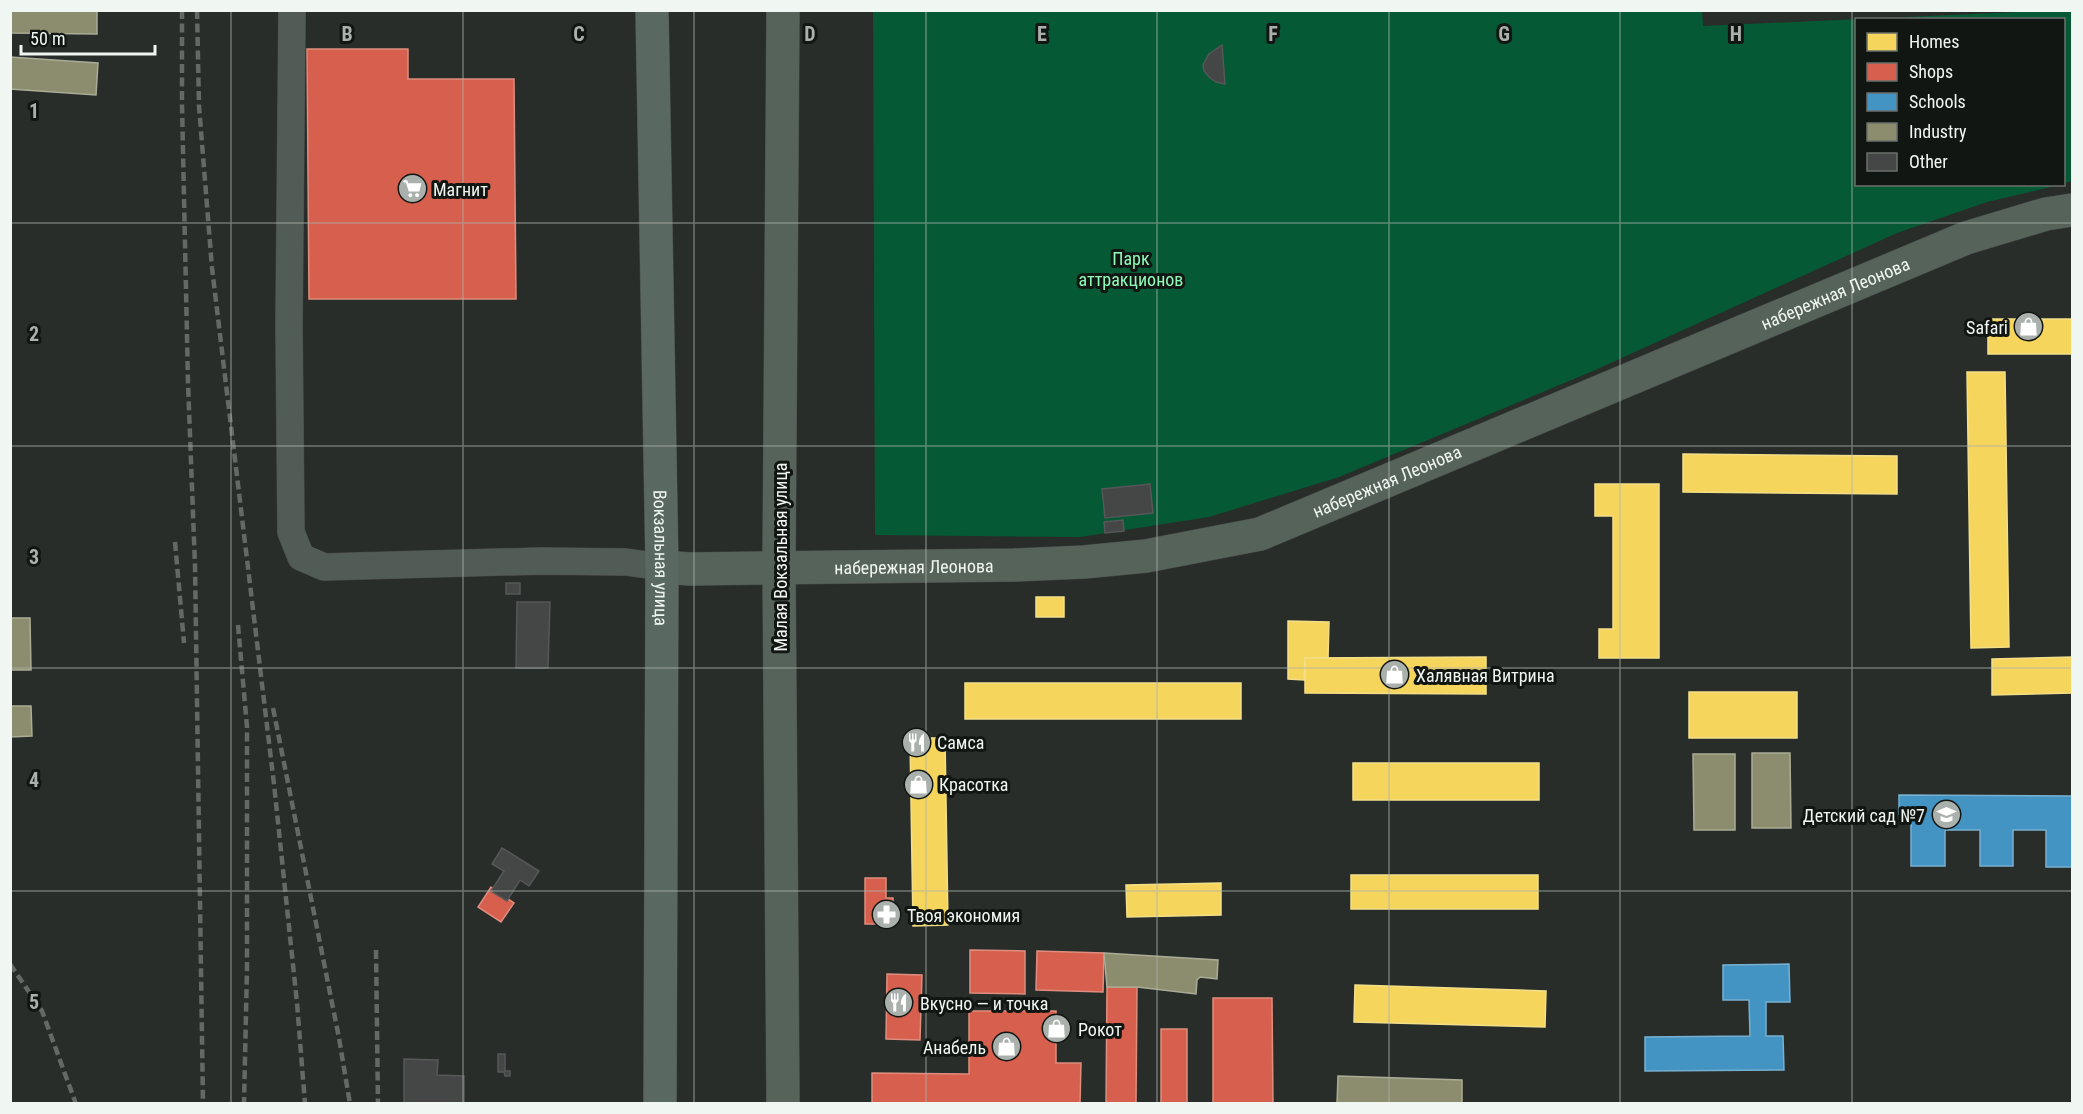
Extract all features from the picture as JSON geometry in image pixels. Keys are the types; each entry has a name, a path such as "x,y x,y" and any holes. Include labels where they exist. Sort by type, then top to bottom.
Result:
{"highway":[{"name":"Вокзальная улица","path":"652,10 662,567 660,1104"}],"main road":[{"name":"Малая Вокзальная улица","path":"783,10 779,567 783,1104"},
{"name":"набережная Леонова","path":"662,567 690,569 991,566 1084,562 1146,556 1260,534 1966,238 2046,214 2073,210"}],"street":[{"path":"292,10 289,326 291,532 301,557 324,567 541,561 626,562 662,567"}],"green space":[{"name":"Парк аттракционов","path":"1702,10 1703,26 1855,19 1855,186 2055,186 1987,202 1897,233 1593,371 1339,477 1209,517 1080,537 875,535 873,11"},
{"name":"Парк аттракционов","path":"2072,11 2072,181 2065,183 2065,18 1882,18"}],"building: Homes":[{"path":"1988,319 2072,319 2072,354 1988,354"},
{"path":"1967,372 2005,372 2009,647 1971,648"},
{"path":"1683,454 1897,456 1897,494 1683,492"},
{"path":"1595,484 1659,484 1659,658 1599,658 1599,629 1613,629 1613,516 1595,516"},
{"path":"1036,597 1064,597 1064,617 1036,617"},
{"path":"1288,621 1329,622 1328,658 1305,658 1304,680 1288,679"},
{"path":"1486,657 1486,694 1305,693 1305,658"},
{"path":"2072,657 2072,693 1992,695 1992,659"},
{"path":"965,683 1241,683 1241,719 965,719"},
{"path":"1689,692 1797,692 1797,738 1689,738"},
{"path":"910,738 945,738 948,925 913,926"},
{"path":"1353,763 1539,763 1539,800 1353,800"},
{"path":"1351,875 1538,875 1538,909 1351,909"},
{"path":"1221,883 1221,915 1127,917 1126,885"},
{"path":"1355,985 1546,991 1545,1027 1354,1022"}],"building: Shops":[{"name":"Магнит","path":"307,49 408,49 408,79 514,79 516,299 309,299"},
{"path":"865,878 886,878 886,898 893,898 893,924 865,924"},
{"path":"491,887 514,903 501,922 478,907"},
{"path":"970,950 1025,951 1025,994 970,993"},
{"path":"1037,951 1104,953 1103,992 1036,990"},
{"path":"887,974 922,975 920,1040 886,1039"},
{"path":"1107,987 1137,987 1136,1104 1106,1104"},
{"path":"1213,998 1272,998 1273,1104 1213,1104"},
{"path":"969,1011 1056,1011 1056,1063 1081,1063 1080,1104 872,1104 872,1073 969,1074"},
{"path":"1161,1029 1187,1029 1187,1104 1161,1104"}],"building: Schools":[{"path":"1899,795 2072,796 2072,867 2046,867 2046,830 2013,830 2013,866 1980,866 1980,830 1945,830 1945,866 1911,866 1911,814 1899,814"},
{"path":"1789,964 1790,1002 1766,1002 1766,1036 1783,1036 1784,1070 1645,1071 1645,1037 1750,1036 1749,1000 1723,1000 1723,965"}],"building: Industry":[{"path":"10,10 97,10 97,34 10,33"},
{"path":"10,57 98,63 96,95 10,89"},
{"path":"10,618 30,618 31,670 10,670"},
{"path":"10,706 31,706 32,736 10,737"},
{"path":"1752,753 1790,753 1791,828 1752,828"},
{"path":"1693,754 1735,754 1735,830 1694,830"},
{"path":"1104,953 1218,960 1217,979 1200,977 1197,980 1196,994 1137,987 1107,987"},
{"path":"1338,1076 1462,1080 1462,1104 1337,1104"}],"building: Other":[{"path":"1222,45 1225,84 1209,77 1203,65 1209,54"},
{"path":"1150,484 1153,513 1105,518 1102,489"},
{"path":"1123,520 1124,531 1105,533 1104,522"},
{"path":"506,583 520,583 520,594 506,594"},
{"path":"517,602 550,602 548,668 516,668"},
{"path":"502,848 539,871 529,886 520,880 507,901 491,891 504,871 492,864"},
{"path":"498,1054 505,1054 505,1071 510,1071 510,1076 505,1076 504,1072 498,1072"},
{"path":"404,1059 438,1060 437,1075 464,1076 464,1104 404,1104"}],"railway":[{"path":"182,10 188,383 195,566 203,1104"},
{"path":"197,10 199,106 212,268 274,784 305,1104"},
{"path":"175,542 184,643"},
{"path":"238,625 247,727 247,968 244,1104"},
{"path":"273,708 350,1104"},
{"path":"376,950 378,1104"},
{"path":"10,964 42,1011 76,1104"}],"place":[{"name":"Магнит","path":"412,189"},
{"name":"Safari","path":"2029,327"},
{"name":"Халявная Витрина","path":"1395,675"},
{"name":"Самса","path":"916,742"},
{"name":"Красотка","path":"918,784"},
{"name":"Детский сад №7","path":"1946,815"},
{"name":"Твоя экономия","path":"886,915"},
{"name":"Вкусно — и точка","path":"899,1003"},
{"name":"Рокот","path":"1057,1029"},
{"name":"Анабель","path":"1007,1047"}]}
